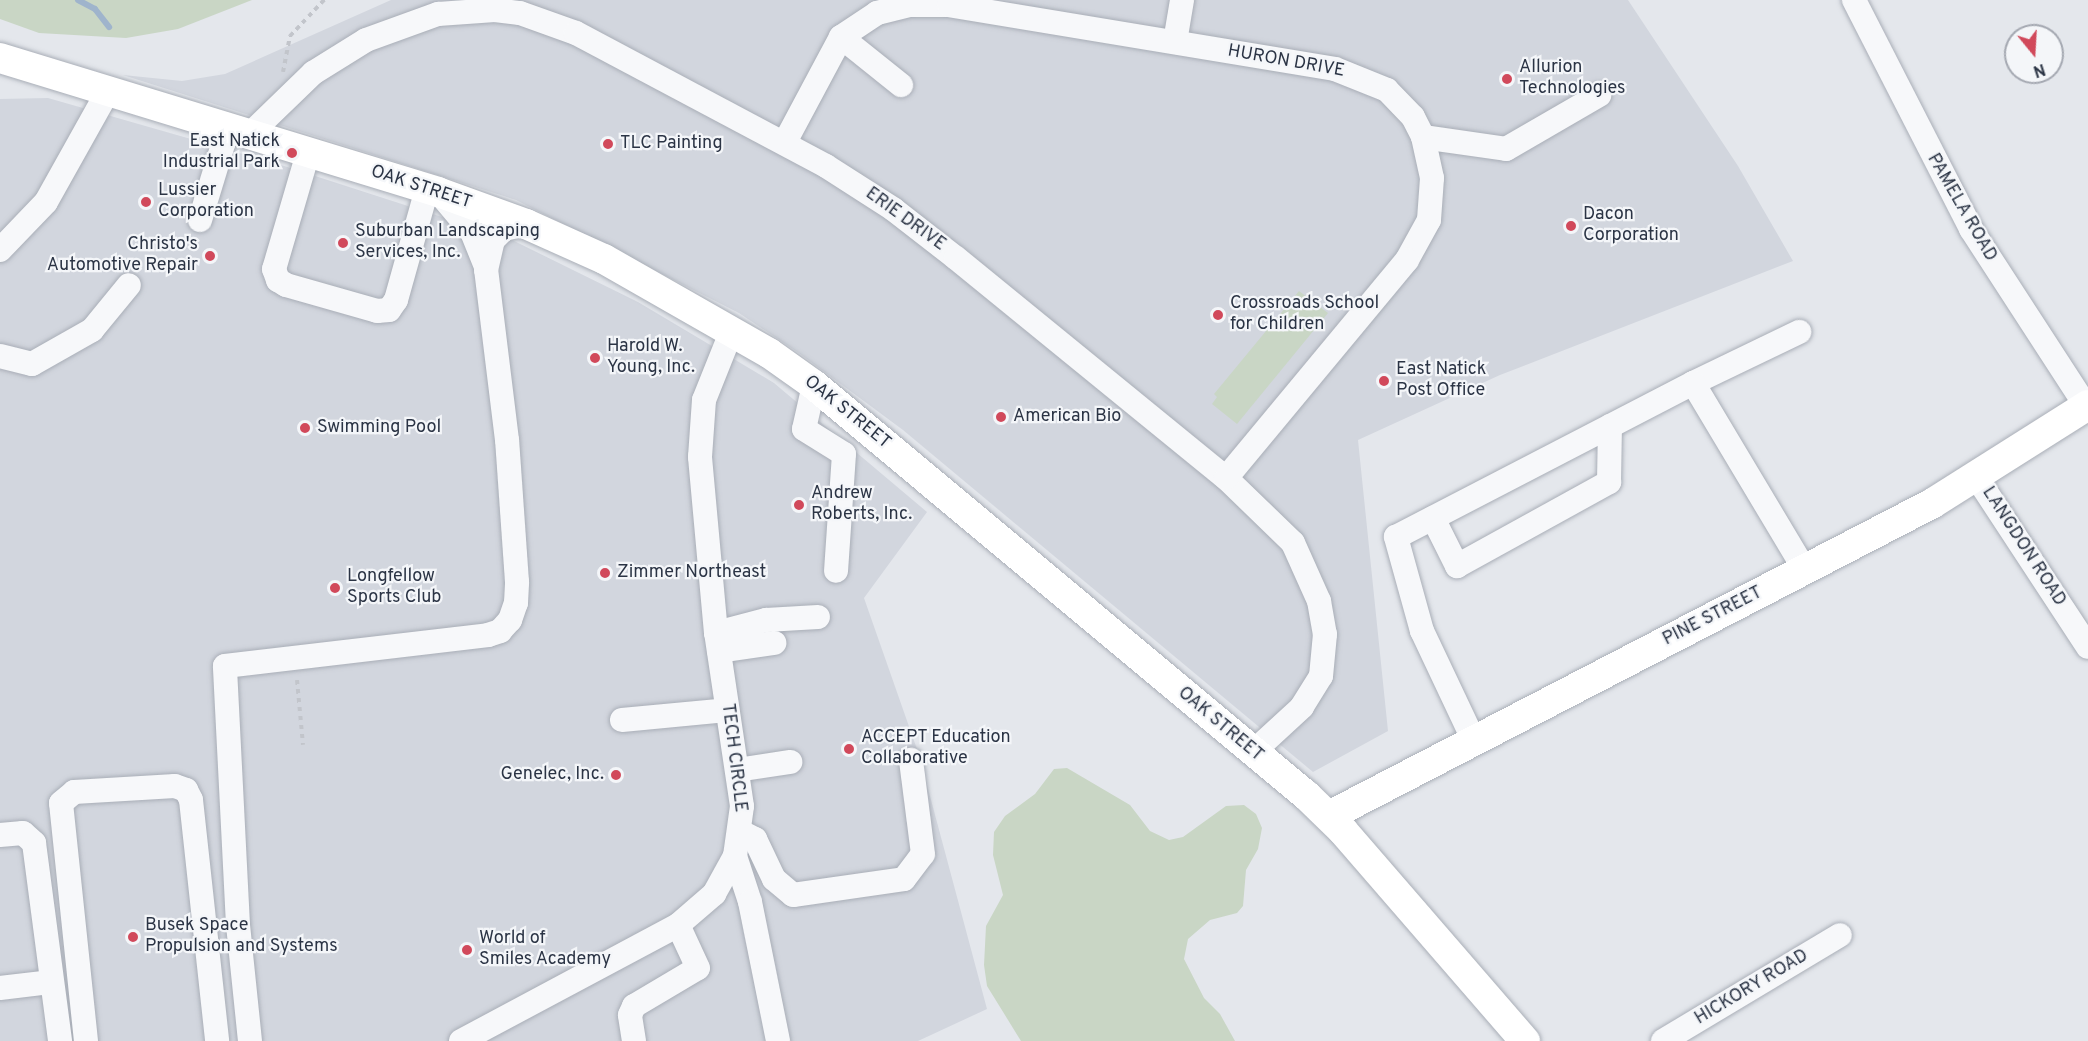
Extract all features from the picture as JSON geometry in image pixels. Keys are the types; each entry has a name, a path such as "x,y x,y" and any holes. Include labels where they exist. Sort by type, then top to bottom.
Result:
{"main road":[{"name":"OAK STREET","path":"0,58 432,190 526,224 604,260 732,330 814,385 1329,816 1525,1041"},
{"name":"PINE STREET","path":"1329,816 1805,570 1977,478 2087,405"}],"street":[{"path":"1176,42 1182,0"},
{"name":"PAMELA ROAD","path":"1854,0 1971,229 2087,405"},
{"name":"HURON DRIVE","path":"785,142 841,38 864,20 894,7 934,3 1176,42 1351,74 1387,90 1402,103 1423,137 1433,199 1419,242 1226,478"},
{"name":"ERIE DRIVE","path":"239,131 279,104 313,73 366,40 422,18 472,5 520,13 567,29 785,142 861,187 916,227 1226,478 1278,524 1298,550 1315,587 1324,634 1323,668 1317,687 1253,752"},
{"path":"841,38 901,85"},
{"path":"0,250 45,202 108,92"},
{"path":"1423,137 1506,149 1599,95"},
{"path":"200,220 239,131"},
{"path":"250,1041 238,925 225,666 488,635 500,631 510,620 516,603 517,582 509,463 486,270 472,232 456,208 432,190 396,300 389,310 377,311 286,285 278,280 274,269 308,153"},
{"path":"486,270 493,240 504,229 526,224"},
{"path":"0,356 32,364 92,330 129,285"},
{"name":"TECH CIRCLE","path":"461,1041 678,925 714,894 735,856 741,832 737,770 718,642 700,470 700,419 710,384 732,330"},
{"path":"1474,741 1422,631 1396,537 1693,383 1799,332"},
{"path":"1693,383 1805,570"},
{"path":"814,385 804,429 844,454 836,571"},
{"path":"1433,518 1457,566 1610,482 1610,426"},
{"name":"LANGDON ROAD","path":"1977,478 2088,647"},
{"path":"718,642 766,620 818,617"},
{"path":"718,642 774,643"},
{"path":"622,720 727,710"},
{"path":"741,832 755,839 774,879 793,895 904,879 923,854 911,760"},
{"path":"737,770 790,762"},
{"path":"86,1041 61,803 75,792 175,786 186,790 191,800 217,1041"},
{"path":"0,835 23,833 34,843 50,982 60,1041"},
{"path":"735,856 750,902 778,1041"},
{"path":"634,1041 630,1015 634,1006 698,969 678,925"},
{"name":"HICKORY ROAD","path":"1663,1041 1840,935"},
{"path":"0,988 50,982"}],"path":[{"path":"279,104 290,36 324,0"},
{"path":"298,689 303,745"}],"shaded area":[{"name":"East Natick Industrial Park","path":"391,0 1628,0 1738,166 1793,261 1500,375 1358,440 1388,731 1313,772 903,430 799,353 739,313 516,200 123,75 182,81 225,74"},
{"name":"East Natick Industrial Park","path":"48,98 281,165 510,239 638,302 774,383 927,512 864,598 919,755 987,1009 918,1041 0,1041 0,99"}],"green space":[{"path":"0,0 252,0 178,29 126,38 39,33 0,19"},
{"path":"1299,291 1328,313 1237,424 1212,404 1217,397 1214,394"},
{"path":"1067,768 1130,805 1150,831 1169,840 1183,837 1226,806 1244,805 1256,814 1262,828 1258,849 1246,870 1243,906 1237,913 1210,920 1188,939 1184,959 1204,998 1220,1014 1235,1041 1021,1041 987,986 984,965 986,926 1003,895 993,855 994,832 1005,816 1035,794 1054,769"}],"waterway":[{"path":"78,0 95,9 109,27"}],"place":[{"name":"Allurion Technologies","path":"1507,79"},
{"name":"TLC Painting","path":"608,144"},
{"name":"East Natick Industrial Park","path":"292,153"},
{"name":"Lussier Corporation","path":"146,202"},
{"name":"Dacon Corporation","path":"1571,226"},
{"name":"Suburban Landscaping Services, Inc.","path":"343,243"},
{"name":"Christo's Automotive Repair","path":"210,256"},
{"name":"Crossroads School for Children","path":"1218,315"},
{"name":"Harold W. Young, Inc.","path":"595,358"},
{"name":"East Natick Post Office","path":"1384,381"},
{"name":"American Bio","path":"1001,417"},
{"name":"Swimming Pool","path":"305,428"},
{"name":"Andrew Roberts, Inc.","path":"799,505"},
{"name":"Zimmer Northeast","path":"605,573"},
{"name":"Longfellow Sports Club","path":"335,588"},
{"name":"ACCEPT Education Collaborative","path":"849,749"},
{"name":"Genelec, Inc.","path":"616,775"},
{"name":"Busek Space Propulsion and Systems","path":"133,937"},
{"name":"World of Smiles Academy","path":"467,950"}]}
